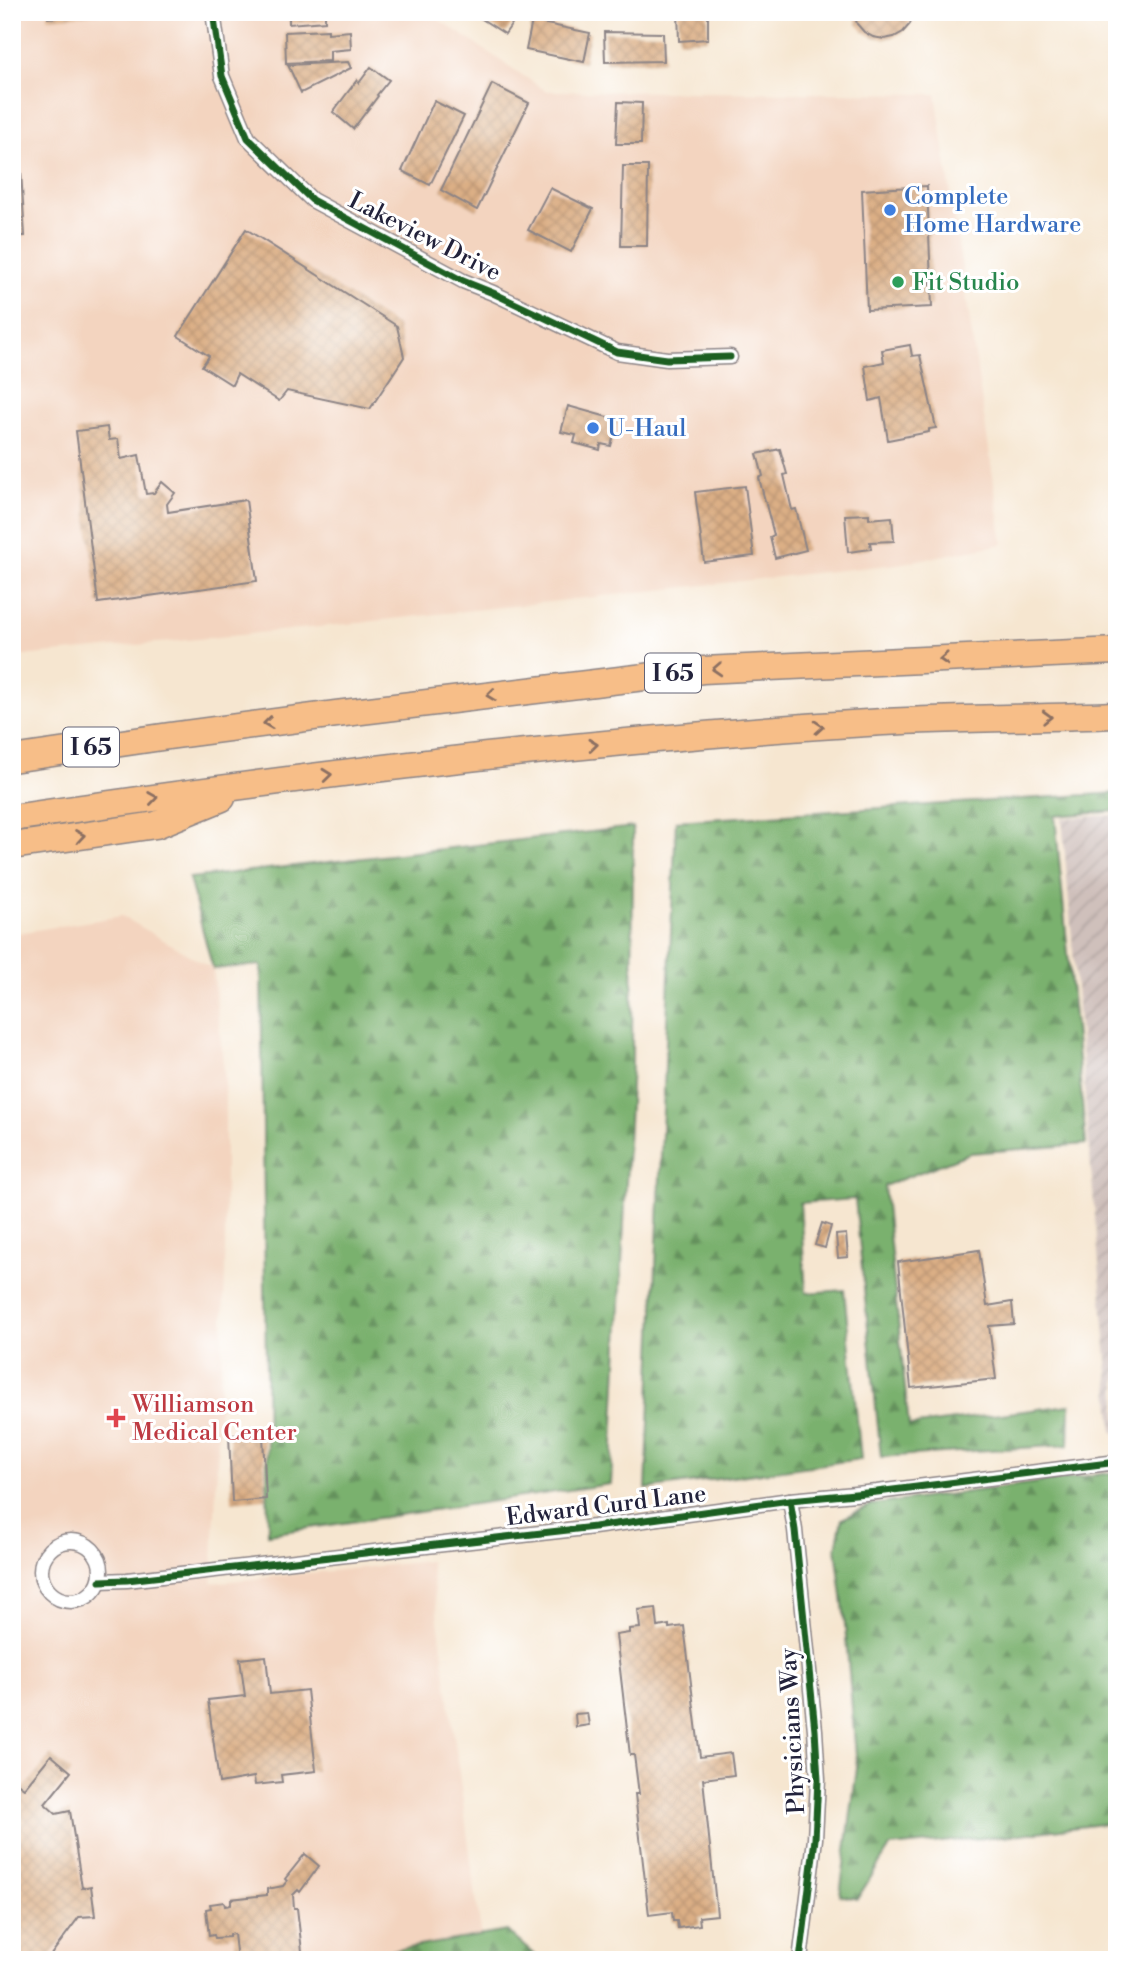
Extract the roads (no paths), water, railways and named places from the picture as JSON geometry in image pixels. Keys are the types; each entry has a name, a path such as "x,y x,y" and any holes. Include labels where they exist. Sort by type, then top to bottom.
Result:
{"highway":[{"name":"I 65","path":"12,759 169,736 703,670 1117,651"},
{"name":"I 65","path":"12,818 259,782 615,743 884,722 1117,715"},
{"path":"12,745 169,736"},
{"path":"12,846 156,825 259,782"}],"street":[{"name":"Lakeview Drive","path":"213,12 222,76 247,138 312,200 463,281 493,292 617,352 667,359 730,357"},
{"name":"Edward Curd Lane","path":"100,1581 594,1527 790,1500 1117,1462"},
{"name":"Physicians Way","path":"790,1500 818,1780 816,1839 800,1960"},
{"path":"60,1543 82,1543 92,1549 98,1558 100,1581 85,1598 78,1601 66,1601 56,1597 47,1590 42,1580 44,1558 60,1543"}],"place":[{"name":"Complete Home Hardware","path":"890,210"},
{"name":"Fit Studio","path":"898,282"},
{"name":"U-Haul","path":"593,428"},
{"name":"Williamson Medical Center","path":"116,1418"}]}
